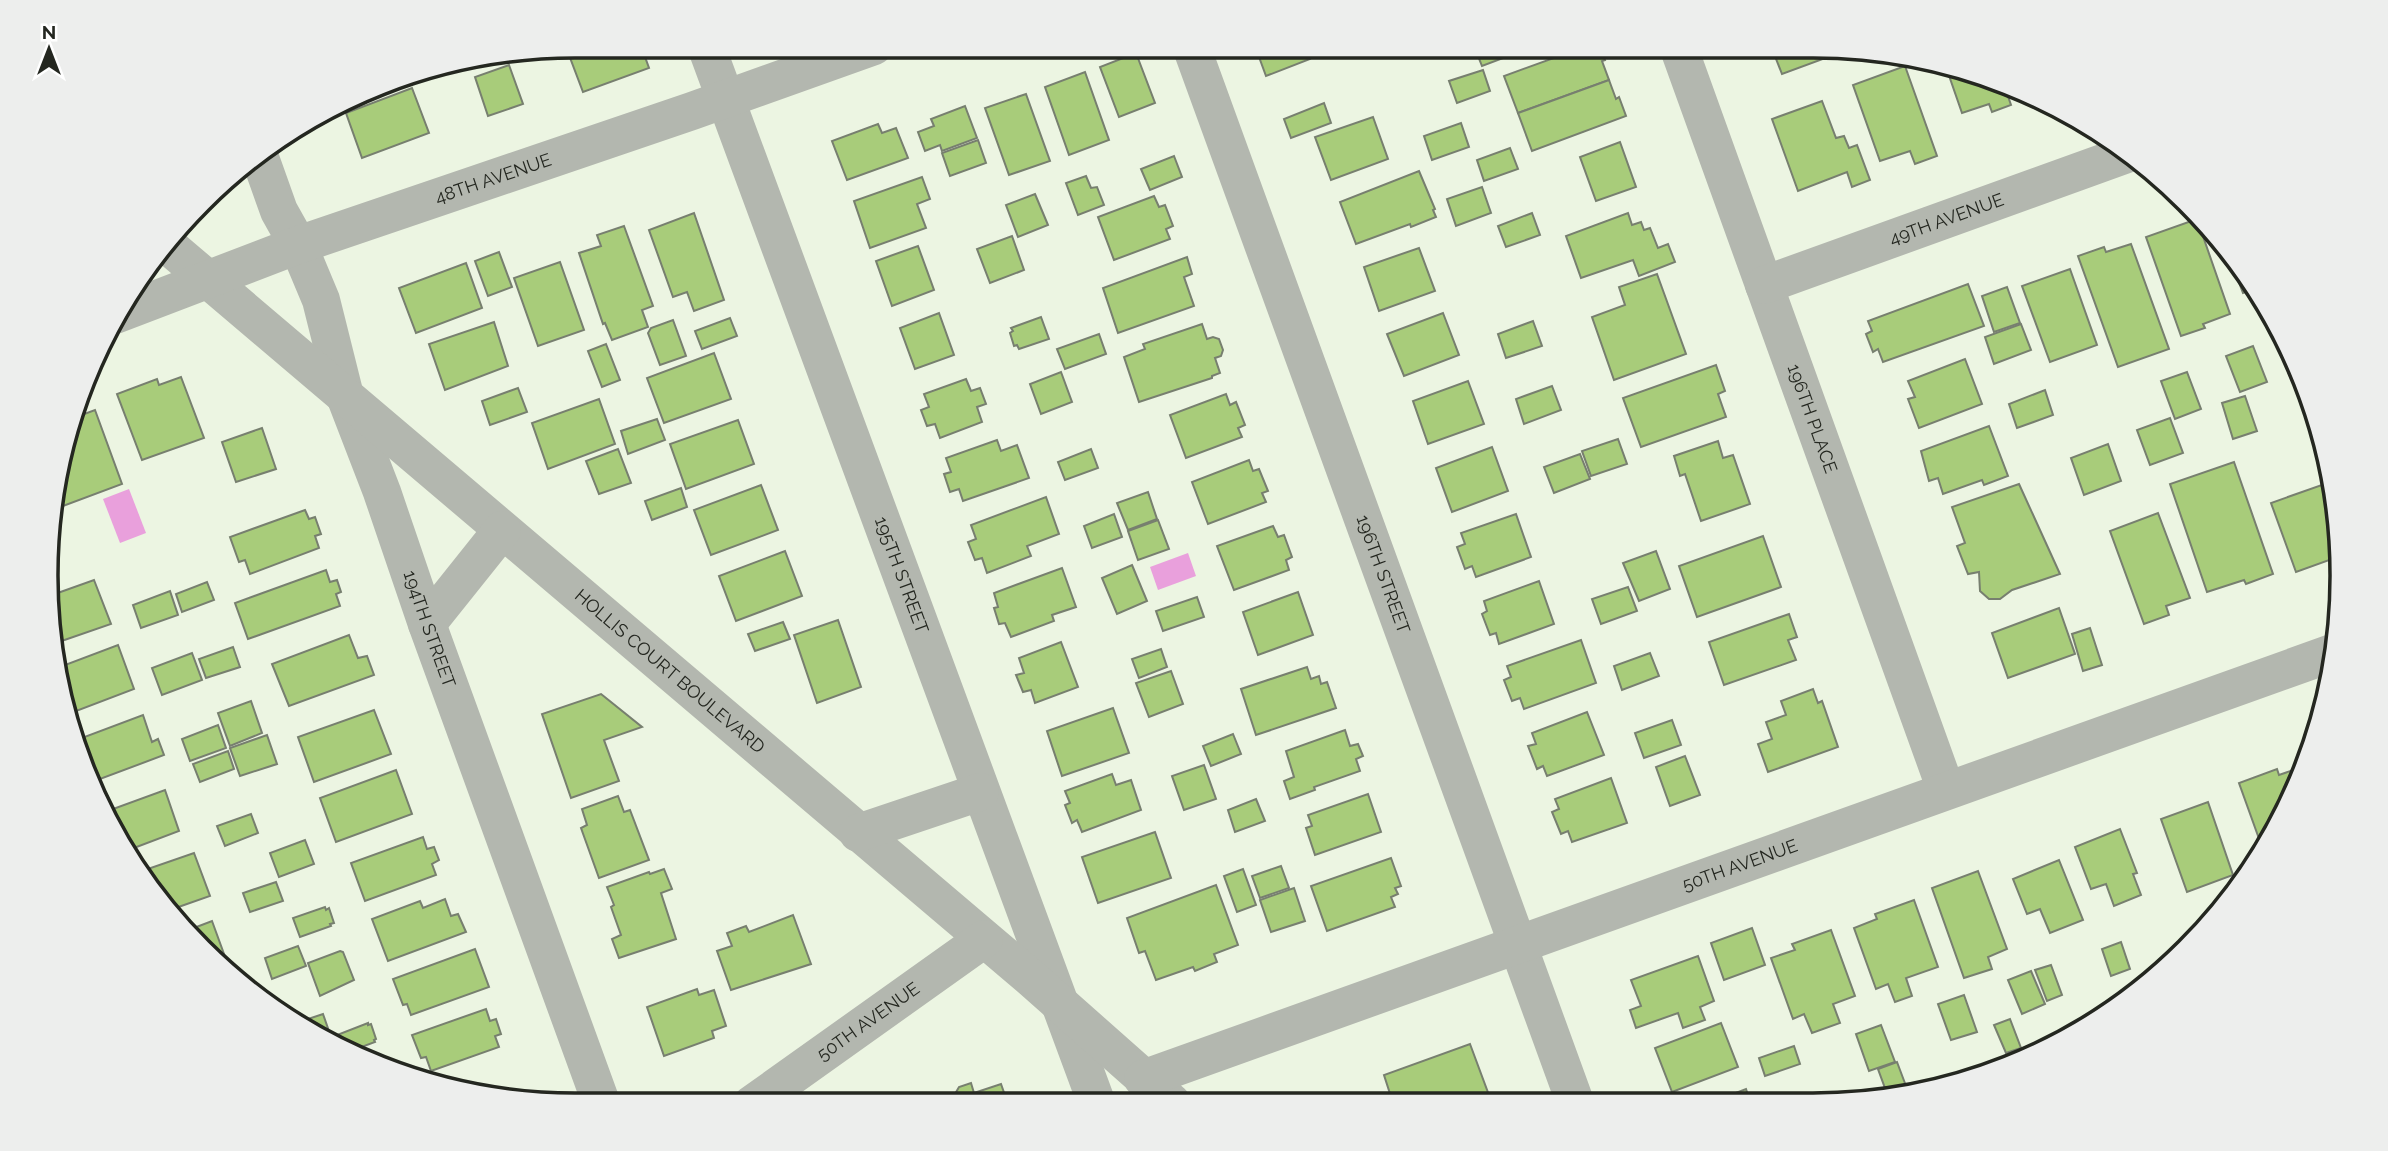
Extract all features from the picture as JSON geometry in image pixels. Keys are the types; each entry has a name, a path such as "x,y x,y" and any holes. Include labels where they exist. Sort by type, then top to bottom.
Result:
{"street":[{"name":"195TH STREET","path":"710,58 1093,1093"},
{"name":"48TH AVENUE","path":"132,308 298,245 840,58"},
{"name":"196TH STREET","path":"1195,58 1572,1093"},
{"name":"196TH PLACE","path":"1682,58 1946,790"},
{"name":"49TH AVENUE","path":"1764,285 2118,158"},
{"name":"194TH STREET","path":"262,164 279,211 298,245 321,300 345,396 598,1093"},
{"name":"HOLLIS COURT BOULEVARD","path":"173,250 1062,1005 1160,1093"},
{"path":"427,624 502,530"},
{"name":"50TH AVENUE","path":"1143,1079 2324,656"},
{"path":"859,833 980,792"},
{"name":"50TH AVENUE","path":"768,1093 984,939"}],"shaded area":[{"path":"129,489 146,533 120,543 103,499"},
{"path":"1188,553 1196,576 1158,590 1150,567"}],"building":[{"path":"570,58 645,58 649,68 583,92"},
{"path":"1123,58 1138,58 1155,103 1119,117 1100,67"},
{"path":"1259,58 1310,58 1310,59 1266,76"},
{"path":"1479,58 1503,58 1482,66"},
{"path":"1554,58 1604,58 1602,61 1609,80 1518,113 1504,76"},
{"path":"1776,58 1825,58 1782,74"},
{"path":"509,65 523,104 488,116 475,77"},
{"path":"1905,66 1937,156 1915,164 1910,151 1880,161 1853,85"},
{"path":"1483,70 1490,91 1457,103 1449,81"},
{"path":"1085,72 1109,140 1069,155 1045,87"},
{"path":"1949,76 2008,96 2011,105 1992,112 1989,104 1962,113"},
{"path":"1609,80 1626,116 1532,151 1518,113"},
{"path":"412,88 429,133 362,158 346,113"},
{"path":"1026,94 1050,161 1009,175 985,108"},
{"path":"1822,101 1836,138 1844,136 1849,148 1857,145 1870,180 1852,187 1847,172 1798,191 1772,119"},
{"path":"1324,103 1331,123 1291,138 1284,119"},
{"path":"965,106 977,138 942,151 940,145 925,151 918,132 934,126 931,119"},
{"path":"1373,117 1388,159 1331,180 1315,137"},
{"path":"1461,123 1469,147 1432,160 1424,136"},
{"path":"878,124 882,133 896,128 908,158 847,180 832,141"},
{"path":"978,140 986,163 950,176 942,153"},
{"path":"1620,142 1636,187 1596,201 1580,157"},
{"path":"1510,148 1518,169 1484,181 1477,160"},
{"path":"1174,156 1182,177 1150,190 1141,169"},
{"path":"1419,171 1436,217 1356,244 1340,202"},
{"path":"1086,176 1091,188 1097,187 1104,205 1078,215 1066,183"},
{"path":"922,177 930,199 917,204 926,228 870,248 854,201"},
{"path":"1482,187 1491,213 1456,226 1447,199"},
{"path":"1035,194 1048,225 1018,237 1006,205"},
{"path":"1154,196 1159,207 1165,205 1173,226 1166,229 1170,239 1114,260 1098,217"},
{"path":"694,213 724,300 694,311 687,292 673,297 649,230"},
{"path":"1532,213 1540,235 1506,247 1498,226"},
{"path":"1628,213 1632,225 1641,222 1644,230 1650,228 1658,248 1668,244 1675,262 1639,276 1633,260 1581,278 1566,236"},
{"path":"2190,221 2202,234 2230,314 2203,324 2205,328 2181,336 2146,237"},
{"path":"624,226 653,306 642,310 648,327 612,340 605,323 603,324 579,253 601,246 597,235"},
{"path":"1012,236 1024,270 990,283 977,249"},
{"path":"2131,244 2169,349 2118,367 2078,256 2104,247 2106,252"},
{"path":"918,246 934,290 892,306 876,261"},
{"path":"1419,248 1435,291 1379,311 1364,267"},
{"path":"499,252 512,287 488,296 475,261"},
{"path":"1187,257 1192,274 1184,277 1194,306 1118,333 1103,288"},
{"path":"560,262 584,330 538,346 514,278"},
{"path":"466,263 482,308 416,333 399,288"},
{"path":"2070,269 2097,345 2050,362 2022,286"},
{"path":"1657,274 1686,354 1614,380 1592,317 1625,305 1619,287"},
{"path":"1968,284 1984,326 1883,362 1878,349 1873,352 1866,334 1872,331 1868,321"},
{"path":"2007,287 2020,323 1994,332 1982,296"},
{"path":"939,313 954,355 915,369 900,328"},
{"path":"1443,313 1459,355 1404,376 1387,334"},
{"path":"1041,317 1049,339 1019,349 1017,345 1014,346 1011,328"},
{"path":"730,318 737,336 702,349 695,331"},
{"path":"673,320 686,356 660,365 648,333 651,328"},
{"path":"1533,321 1542,346 1506,358 1498,334"},
{"path":"494,322 508,366 445,390 429,344"},
{"path":"1202,324 1207,339 1219,339 1223,350 1221,356 1215,358 1220,373 1139,402 1124,357 1145,349 1143,344"},
{"path":"2021,324 2031,350 1994,364 1985,337"},
{"path":"1099,334 1106,354 1065,369 1057,349"},
{"path":"606,344 620,380 602,387 588,351"},
{"path":"2253,346 2267,382 2240,392 2226,356"},
{"path":"714,353 731,399 664,423 647,378"},
{"path":"1965,359 1982,404 1919,428 1908,399 1915,397 1908,381"},
{"path":"1716,365 1725,391 1718,394 1726,417 1641,447 1623,398"},
{"path":"1061,372 1072,402 1041,414 1030,384"},
{"path":"2187,372 2201,409 2175,419 2161,381"},
{"path":"181,377 204,438 142,460 117,394 157,379 159,385"},
{"path":"966,379 971,391 980,388 986,404 977,407 982,422 940,438 935,424 927,426 921,410 929,407 924,394"},
{"path":"1468,381 1484,424 1428,444 1413,401"},
{"path":"1552,386 1561,410 1524,424 1516,399"},
{"path":"518,388 527,412 490,425 482,401"},
{"path":"2045,390 2053,415 2017,428 2009,404"},
{"path":"1226,394 1230,405 1236,402 1245,425 1238,428 1242,437 1186,458 1170,415"},
{"path":"2245,396 2257,431 2233,439 2222,403"},
{"path":"599,399 615,444 548,469 532,423"},
{"path":"95,410 122,484 62,506 75,441 83,414"},
{"path":"2170,418 2183,453 2150,465 2137,430"},
{"path":"657,419 665,440 628,454 621,431"},
{"path":"738,420 754,464 686,489 670,444"},
{"path":"1989,426 2008,476 1984,485 1982,480 1943,494 1938,478 1929,481 1921,451"},
{"path":"262,428 276,469 236,482 222,442"},
{"path":"1618,439 1627,464 1591,476 1582,451"},
{"path":"997,440 1001,451 1017,445 1029,478 963,501 959,489 950,492 944,474 951,472 946,458"},
{"path":"1718,441 1723,458 1733,455 1750,504 1701,521 1685,474 1680,476 1674,456"},
{"path":"2108,444 2121,481 2084,495 2071,458"},
{"path":"1492,447 1508,491 1452,512 1436,468"},
{"path":"618,449 631,483 599,494 586,461"},
{"path":"1091,449 1098,468 1065,480 1058,462"},
{"path":"1580,454 1590,479 1554,493 1544,467"},
{"path":"1249,460 1253,471 1259,469 1268,491 1262,493 1266,502 1208,524 1192,482"},
{"path":"2234,462 2273,574 2246,584 2244,580 2207,592 2170,484"},
{"path":"2019,484 2060,574 2012,590 2000,599 1989,599 1980,591 1979,572 1968,574 1957,546 1965,543 1952,507"},
{"path":"761,485 778,530 711,555 694,510"},
{"path":"2322,485 2330,560 2296,572 2271,503"},
{"path":"681,488 687,507 652,520 645,501"},
{"path":"1148,492 1157,519 1128,530 1117,503"},
{"path":"1046,497 1059,534 1027,546 1031,556 987,573 982,558 975,560 968,542 976,539 971,525"},
{"path":"305,510 309,519 315,517 321,534 315,536 319,548 250,574 245,560 239,562 230,537"},
{"path":"2158,513 2190,598 2166,606 2169,615 2144,624 2110,531"},
{"path":"1114,514 1122,537 1092,548 1084,526"},
{"path":"1516,514 1531,557 1476,577 1472,566 1465,569 1457,547 1465,544 1461,533"},
{"path":"1158,520 1169,549 1138,560 1128,531"},
{"path":"1273,526 1278,537 1284,535 1292,557 1286,560 1289,570 1234,590 1217,546"},
{"path":"1763,536 1781,587 1697,617 1679,566"},
{"path":"785,551 802,596 736,621 719,576"},
{"path":"1656,551 1670,589 1639,601 1623,563"},
{"path":"1132,565 1147,601 1117,614 1102,578"},
{"path":"1062,568 1076,607 1052,615 1054,621 1011,637 1005,623 999,624 994,608 998,607 994,593"},
{"path":"326,570 330,582 337,580 341,592 336,594 340,606 248,639 235,603"},
{"path":"94,580 111,624 62,641 59,593"},
{"path":"1539,581 1554,624 1499,644 1496,633 1490,635 1482,614 1487,611 1484,601"},
{"path":"207,582 214,600 182,612 176,594"},
{"path":"1628,587 1637,611 1601,624 1592,599"},
{"path":"170,591 178,615 141,628 133,605"},
{"path":"1298,592 1313,635 1258,655 1243,612"},
{"path":"1197,597 1204,617 1163,631 1156,611"},
{"path":"2059,608 2075,654 2008,678 1992,633"},
{"path":"1789,614 1797,637 1788,640 1796,660 1724,685 1709,642"},
{"path":"838,620 861,687 817,703 794,635"},
{"path":"783,622 790,639 755,651 748,634"},
{"path":"2090,628 2102,665 2083,671 2072,634"},
{"path":"349,635 358,658 367,656 374,675 289,706 272,664"},
{"path":"1581,640 1596,683 1524,709 1520,698 1512,701 1504,680 1511,677 1507,666"},
{"path":"1061,642 1078,687 1035,703 1031,690 1023,692 1016,675 1024,673 1019,658"},
{"path":"118,645 134,689 75,711 66,665"},
{"path":"233,647 240,667 206,678 199,659"},
{"path":"1161,649 1167,667 1139,678 1132,659"},
{"path":"192,653 202,680 162,695 152,668"},
{"path":"1650,653 1659,676 1622,690 1614,666"},
{"path":"1307,667 1311,679 1319,676 1321,684 1327,682 1336,708 1256,735 1241,689"},
{"path":"1171,671 1183,704 1149,717 1136,683"},
{"path":"1813,689 1818,703 1822,701 1838,747 1768,772 1758,744 1772,739 1766,722 1786,715 1781,701"},
{"path":"601,694 642,727 604,740 619,781 571,798 542,714"},
{"path":"251,701 262,733 230,746 218,713"},
{"path":"1113,708 1129,753 1062,776 1047,731"},
{"path":"374,710 391,754 314,782 298,737"},
{"path":"1587,712 1604,755 1547,776 1543,766 1537,769 1528,746 1536,744 1532,733"},
{"path":"143,715 152,742 158,739 164,755 99,779 84,737"},
{"path":"1672,720 1681,745 1644,758 1635,733"},
{"path":"218,725 226,748 190,761 182,739"},
{"path":"1345,730 1350,746 1358,744 1363,756 1356,759 1360,771 1314,787 1315,790 1290,799 1284,781 1294,777 1286,751"},
{"path":"1233,734 1241,754 1211,766 1203,746"},
{"path":"267,735 277,764 240,776 230,748"},
{"path":"228,751 234,769 200,782 193,764"},
{"path":"1685,756 1700,795 1670,806 1656,767"},
{"path":"1204,765 1216,799 1184,810 1172,776"},
{"path":"2277,769 2279,775 2292,770 2259,838 2239,783"},
{"path":"396,770 412,814 336,842 320,798"},
{"path":"1112,774 1116,785 1131,780 1141,810 1082,832 1077,820 1072,823 1065,805 1070,803 1065,791"},
{"path":"1611,778 1627,823 1572,842 1568,831 1561,834 1552,812 1559,809 1555,799"},
{"path":"165,790 179,831 135,847 114,809"},
{"path":"1368,794 1381,832 1315,855 1306,828 1312,826 1308,815"},
{"path":"618,796 624,812 630,810 649,860 599,878 581,828 587,825 582,809"},
{"path":"1256,799 1265,821 1235,832 1228,810"},
{"path":"2208,802 2233,875 2187,892 2161,819"},
{"path":"251,814 258,833 225,846 217,826"},
{"path":"2120,829 2137,873 2133,874 2141,895 2114,906 2106,884 2091,889 2075,847"},
{"path":"1155,832 1171,878 1098,903 1082,857"},
{"path":"423,837 427,849 434,847 439,860 432,864 436,875 365,901 351,863"},
{"path":"305,840 314,864 279,877 270,853"},
{"path":"194,853 210,896 178,907 149,869"},
{"path":"1391,858 1401,886 1395,888 1398,894 1391,897 1395,907 1327,931 1311,886"},
{"path":"2059,860 2083,920 2050,933 2040,909 2027,914 2013,879"},
{"path":"1281,866 1289,888 1260,898 1252,876"},
{"path":"664,869 672,889 661,893 676,939 619,958 612,939 621,935 607,887"},
{"path":"1243,869 1256,905 1237,912 1224,876"},
{"path":"1978,871 2007,949 1988,957 1992,969 1964,978 1932,888"},
{"path":"276,882 283,901 250,912 243,893"},
{"path":"1216,885 1238,945 1214,954 1217,962 1195,971 1193,967 1156,980 1145,951 1139,953 1127,918"},
{"path":"1294,888 1305,921 1271,932 1260,900"},
{"path":"445,899 451,916 458,914 466,932 388,961 372,919 420,901 423,908"},
{"path":"1914,900 1938,967 1906,978 1912,996 1895,1002 1888,984 1876,989 1854,928 1877,919 1875,914"},
{"path":"325,907 326,910 329,908 334,923 300,937 293,918"},
{"path":"793,915 811,964 731,990 717,951 732,946 727,933 746,926 749,932"},
{"path":"212,921 225,957 209,942 196,927"},
{"path":"1752,928 1765,965 1724,980 1711,943"},
{"path":"1831,930 1855,996 1833,1004 1840,1023 1812,1033 1804,1014 1793,1019 1771,958 1795,950 1792,944"},
{"path":"2121,942 2130,969 2111,976 2102,949"},
{"path":"298,946 306,966 272,979 265,958"},
{"path":"475,949 489,987 411,1015 407,1004 403,1005 393,979"},
{"path":"343,952 354,980 320,996 308,963"},
{"path":"1698,956 1714,1001 1700,1007 1705,1020 1683,1028 1678,1013 1636,1028 1630,1010 1641,1006 1631,980"},
{"path":"2051,965 2062,995 2047,1001 2035,970"},
{"path":"2031,971 2045,1004 2022,1014 2008,980"},
{"path":"697,989 699,995 714,990 726,1026 712,1031 714,1038 664,1056 647,1007"},
{"path":"1964,995 1977,1032 1951,1040 1938,1004"},
{"path":"486,1009 490,1021 496,1019 501,1034 495,1036 499,1047 431,1071 426,1057 421,1058 412,1035"},
{"path":"323,1014 329,1030 317,1024 309,1019"},
{"path":"2010,1019 2021,1048 2006,1053 1994,1025"},
{"path":"368,1023 371,1024 376,1039 375,1042 362,1047 337,1035"},
{"path":"1721,1023 1738,1067 1672,1092 1655,1048"},
{"path":"1881,1025 1895,1062 1869,1071 1856,1034"},
{"path":"1470,1044 1488,1093 1390,1093 1384,1075"},
{"path":"1794,1046 1800,1064 1765,1076 1759,1058"},
{"path":"1897,1062 1905,1085 1885,1088 1878,1069"},
{"path":"971,1083 974,1093 956,1093 959,1087"},
{"path":"1001,1084 1004,1093 974,1093"}]}
